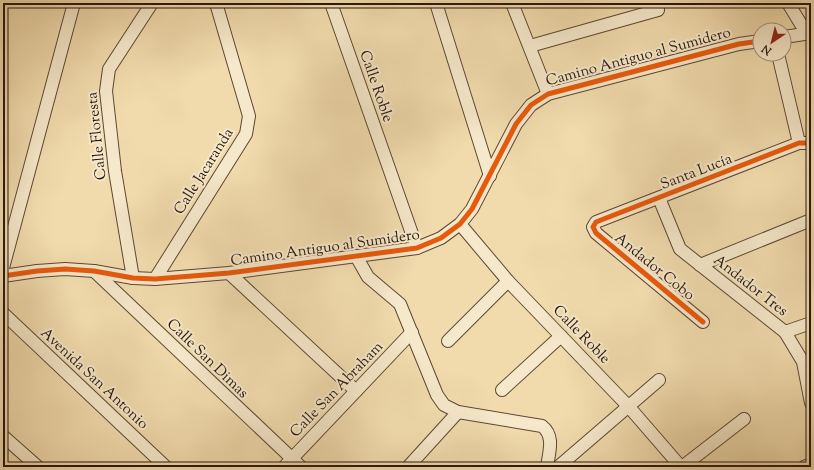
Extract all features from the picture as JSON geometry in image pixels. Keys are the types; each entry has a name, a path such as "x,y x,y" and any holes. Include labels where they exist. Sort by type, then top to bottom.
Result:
{"street":[{"path":"3,268 74,3"},
{"name":"Calle Floresta","path":"133,278 114,171 106,91 109,69 152,3"},
{"name":"Calle Jacaranda","path":"154,279 246,134 249,116 216,3"},
{"name":"Calle Roble","path":"331,3 417,248"},
{"path":"436,3 490,176"},
{"path":"512,3 548,94"},
{"path":"530,46 658,10 655,3"},
{"path":"788,3 809,34 792,36"},
{"name":"Camino Antiguo al Sumidero","path":"3,276 44,270 94,271 133,278 154,279 229,273 417,248 441,238 460,224 472,209 490,176 503,146 516,124 531,105 548,94 739,44 752,42"},
{"path":"780,62 805,143"},
{"name":"Santa Lucía","path":"593,227 596,222 805,143"},
{"name":"Andador Tres","path":"659,198 680,249 786,332 802,362 811,403"},
{"path":"700,264 811,220"},
{"name":"Calle Roble","path":"460,224 508,281 629,407 681,467"},
{"name":"Andador Cobo","path":"593,227 596,234 703,322"},
{"path":"356,256 368,277 400,304 437,395 444,405 458,412 542,426 548,431 551,438 547,467"},
{"name":"Calle San Dimas","path":"94,271 288,463 301,467"},
{"path":"229,273 356,391"},
{"path":"448,340 508,281"},
{"name":"Avenida San Antonio","path":"3,313 166,467"},
{"path":"786,332 811,323"},
{"name":"Calle San Abraham","path":"288,463 412,332"},
{"path":"502,390 561,336"},
{"path":"558,467 659,380"},
{"path":"408,467 458,412"},
{"path":"681,467 744,419"},
{"path":"3,436 38,467"},
{"path":"804,467 811,464"}],"cycle path":[{"path":"3,276 65,269 94,271 133,278 155,279 229,273 417,248 441,238 460,224 472,209 516,124 531,105 548,94 739,44 752,42"},
{"path":"703,322 596,233 593,227 596,222 799,143 811,143"}]}
